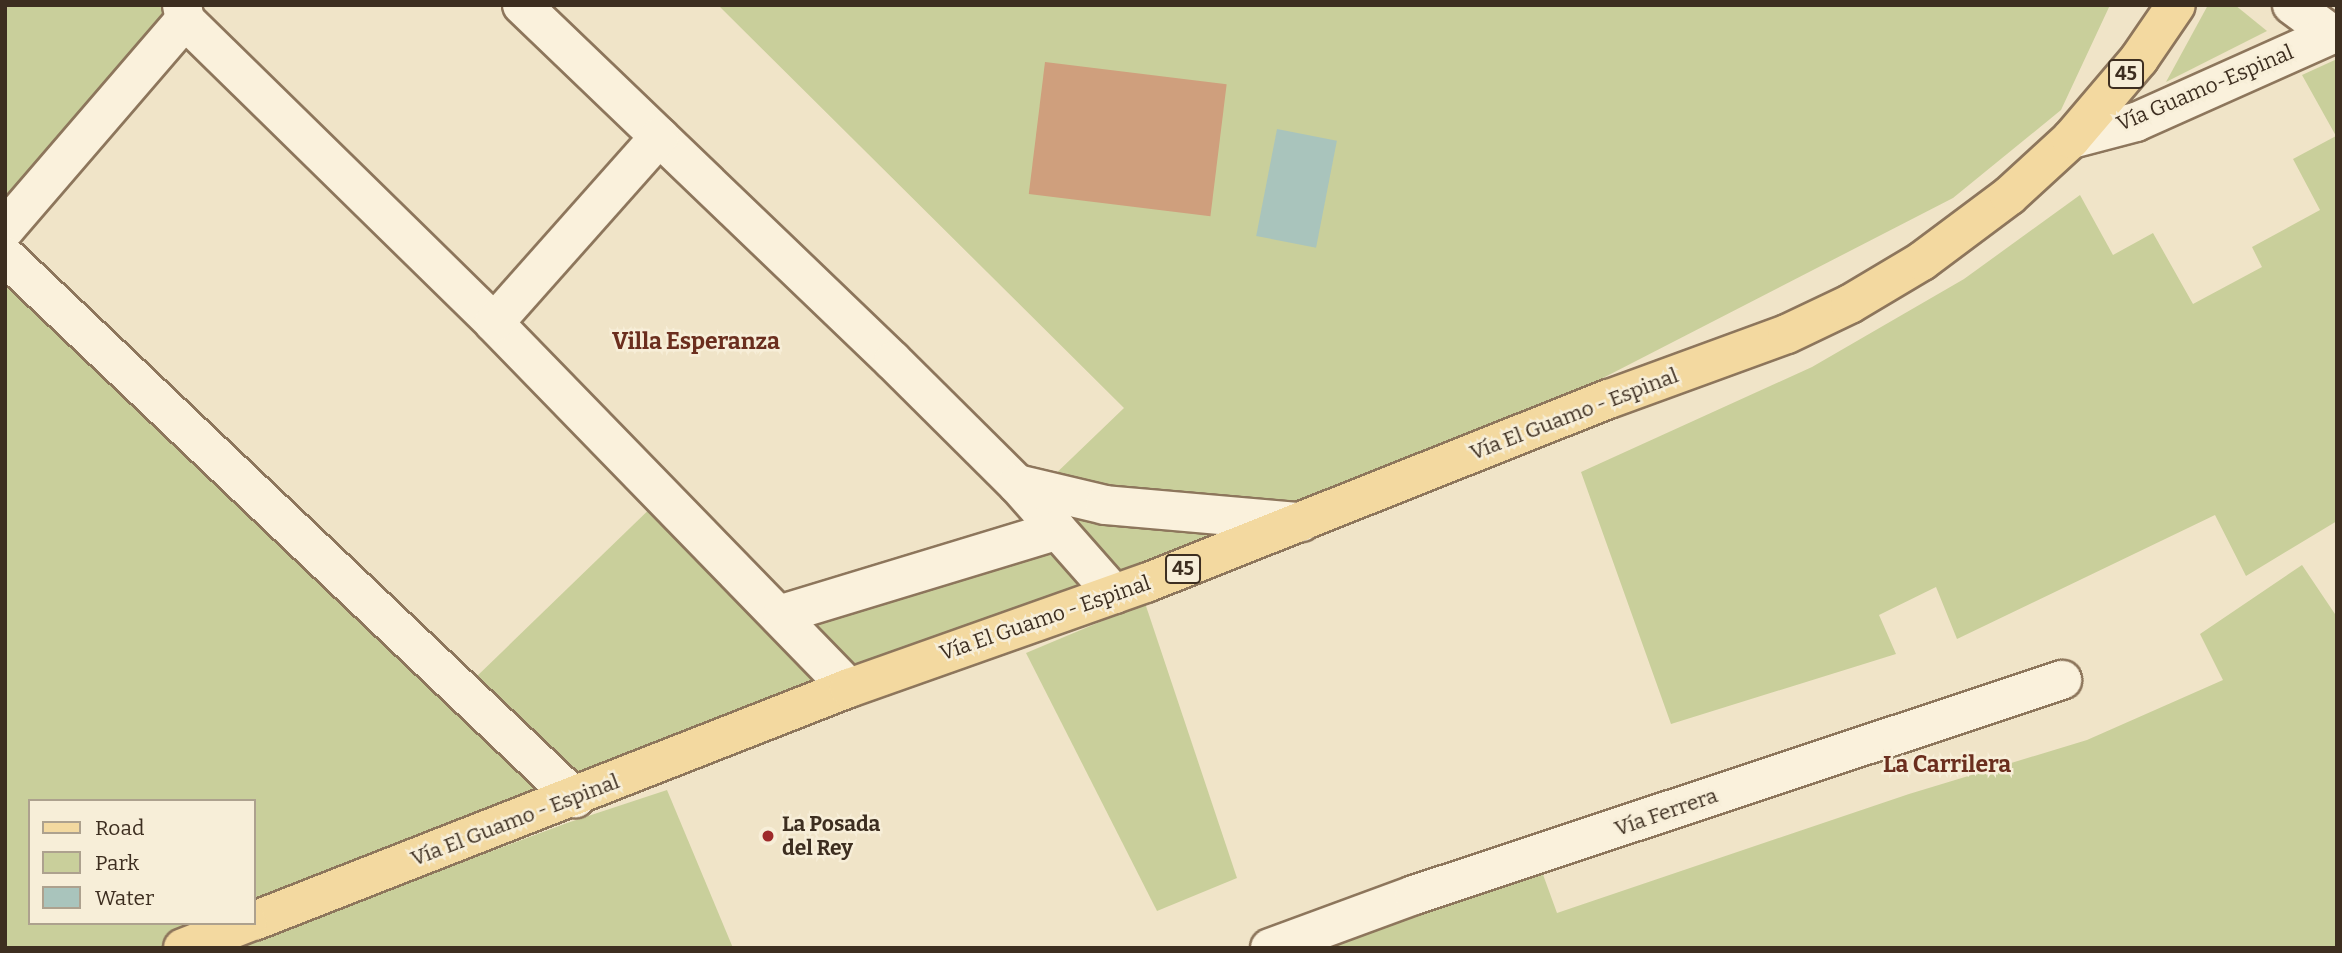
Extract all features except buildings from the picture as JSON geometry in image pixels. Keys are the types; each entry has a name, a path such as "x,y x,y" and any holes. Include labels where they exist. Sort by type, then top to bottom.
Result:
{"main road":[{"name":"45","path":"2071,139 2139,59 2176,5"},
{"name":"Vía El Guamo - Espinal","path":"256,920 575,798 849,688 1114,594 1609,399 1787,334 1850,304 1944,245 2009,196 2071,139"},
{"path":"183,948 242,925"}],"street":[{"path":"522,5 1017,484 1114,594"},
{"path":"2292,5 2333,33"},
{"path":"5,229 184,13 782,614 849,688"},
{"name":"Vía Guamo-Espinal","path":"2071,139 2136,122 2333,33"},
{"path":"494,323 659,137"},
{"path":"5,256 575,798"},
{"path":"1017,484 1104,505 1301,522"},
{"path":"782,614 1058,530"},
{"name":"Vía Ferrera","path":"1270,948 1414,895 2062,680"}],"green space":[{"path":"5,5 187,5 5,203"},
{"path":"718,5 2110,5 2061,110 1953,198 1601,379 1306,506 1047,482 1124,408"},
{"path":"2208,5 2235,5 2267,31 2166,82"},
{"path":"2337,59 2337,521 2246,576 2215,515 1957,639 1936,587 1879,615 1896,654 1671,724 1581,472 1812,367 1964,279 2080,195 2113,255 2153,233 2193,304 2262,267 2252,247 2320,210 2293,159 2336,136 2302,75"},
{"path":"5,274 559,793 256,916 256,799 28,799 28,925 232,925 173,948 5,948"},
{"path":"661,498 824,680 581,784 474,679"},
{"path":"1045,501 1254,527 1123,575"},
{"path":"1052,550 1088,592 850,671 802,618"},
{"path":"2302,565 2337,617 2337,948 1299,948 1537,858 1557,913 1909,794 2087,740 2223,680 2200,634"},
{"path":"1145,603 1237,878 1157,911 1026,653"},
{"path":"667,790 733,948 231,948 567,823"}],"water":[{"path":"1277,129 1337,141 1316,248 1256,236"}],"place":[{"name":"La Posada del Rey","path":"768,836"}],"district":[{"name":"Villa Esperanza","path":"696,341"},
{"name":"La Carrilera","path":"1947,764"}]}
